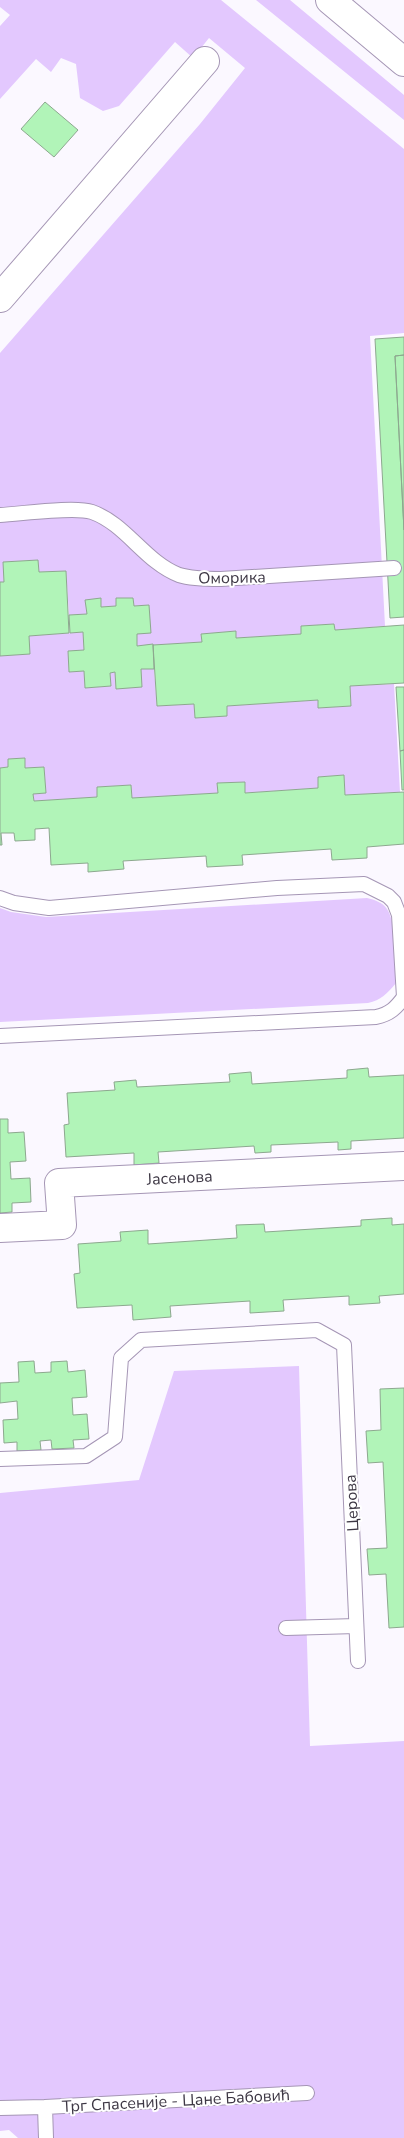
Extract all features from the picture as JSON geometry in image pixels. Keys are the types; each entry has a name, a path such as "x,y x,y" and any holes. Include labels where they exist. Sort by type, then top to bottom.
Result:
{"street":[{"path":"330,0 404,62"},
{"path":"0,298 205,61"},
{"name":"Јасенова","path":"0,1228 62,1225 59,1183 404,1166"}],"lane":[{"name":"Оморика","path":"0,515 90,512 108,521 164,568 180,575 194,578 220,580 394,568"},
{"path":"0,898 14,903 49,908 277,888 364,884 388,896 394,902 399,915 404,997 396,1007 386,1014 367,1018 0,1036"},
{"name":"Церова","path":"0,1459 86,1456 114,1437 121,1358 141,1340 317,1330 344,1345 358,1661"},
{"path":"286,1628 356,1626"},
{"name":"Трг Спасеније - Цане Бабовић","path":"0,2108 308,2093"},
{"path":"45,2107 46,2138"}],"shaded area":[{"path":"0,0 221,0 404,149 404,333 370,336 385,626 335,630 334,624 301,626 301,634 236,638 236,631 201,634 202,642 137,646 137,634 149,605 134,606 133,598 116,598 116,606 101,607 100,599 86,600 87,614 69,615 66,571 39,572 38,560 3,562 4,582 0,582 0,353 200,124 245,68 209,38 193,58 175,42 119,106 103,111 80,98 76,64 61,58 51,72 36,59 0,99 0,26 10,15 0,7"},
{"path":"256,0 290,0 404,95 404,120"},
{"path":"83,632 84,650 68,651 69,672 84,671 85,688 111,686 110,673 115,672 116,688 141,687 141,669 154,669 157,706 194,704 195,718 227,716 227,706 318,700 318,708 351,706 350,686 394,684 400,792 345,795 344,775 318,777 318,788 245,793 245,782 218,783 218,793 132,798 131,785 97,787 97,797 34,801 33,794 46,793 44,767 25,768 25,758 8,759 8,767 0,768 0,656 29,636"},
{"path":"367,898 381,903 387,909 390,915 395,944 396,983 384,996 373,1002 0,1022 0,908 11,912 46,917"},
{"path":"299,1366 310,1746 404,1741 404,2138 18,2138 9,2130 0,2131 0,1493 139,1480 174,1371"}],"building":[{"path":"45,102 78,130 54,157 21,129"},
{"path":"404,337 404,355 395,356 404,530 404,617 390,618 375,339"},
{"path":"404,355 404,530 395,356"},
{"path":"38,560 39,572 66,571 69,633 29,636 30,654 0,656 0,582 4,582 3,562"},
{"path":"101,598 101,607 116,606 116,598 133,598 134,606 149,605 151,633 137,634 137,646 153,644 154,669 141,669 142,687 116,689 115,672 110,673 111,686 85,688 84,671 69,672 68,651 84,650 83,632 70,633 69,615 87,614 85,600"},
{"path":"334,624 335,630 404,625 404,683 350,686 351,706 318,708 318,700 227,706 227,716 195,718 194,704 157,706 153,645 202,642 201,634 236,631 236,638 301,634 301,626"},
{"path":"396,687 404,687 404,750 400,751"},
{"path":"404,750 404,790 402,790 400,751"},
{"path":"25,758 25,768 44,767 46,793 33,794 34,801 97,797 97,787 131,785 132,798 218,793 217,783 245,782 245,793 318,788 318,777 344,775 345,795 404,792 404,844 367,847 367,858 332,860 331,849 242,855 243,865 207,867 206,856 123,861 124,869 88,872 88,863 51,865 49,828 35,829 35,840 15,841 14,833 1,833 2,845 0,845 0,768 8,767 8,759"},
{"path":"368,1068 369,1077 404,1075 404,1138 351,1141 351,1149 338,1150 338,1142 271,1145 271,1152 255,1153 254,1146 158,1152 159,1163 134,1165 134,1153 66,1157 64,1125 69,1124 67,1093 115,1090 114,1082 136,1080 137,1087 230,1082 229,1074 251,1072 252,1084 347,1078 347,1070"},
{"path":"0,1119 8,1119 8,1133 24,1132 26,1161 10,1162 11,1179 30,1178 31,1202 12,1203 12,1212 0,1213"},
{"path":"392,1218 392,1225 404,1224 404,1294 379,1296 380,1303 349,1305 349,1296 283,1300 284,1311 250,1313 250,1301 170,1306 171,1317 133,1320 132,1305 77,1308 74,1274 80,1273 78,1244 121,1241 120,1232 148,1230 148,1244 237,1238 236,1225 264,1224 265,1232 361,1226 361,1220"},
{"path":"34,1361 35,1373 51,1372 51,1362 67,1361 68,1372 85,1370 87,1397 72,1398 73,1415 87,1414 89,1439 73,1440 74,1448 52,1449 51,1440 40,1441 41,1450 17,1451 17,1442 4,1443 3,1420 18,1419 17,1401 0,1403 0,1383 19,1382 18,1362"},
{"path":"404,1388 404,1627 389,1628 386,1574 369,1575 367,1549 387,1548 383,1462 368,1463 366,1431 381,1430 380,1389"}]}
